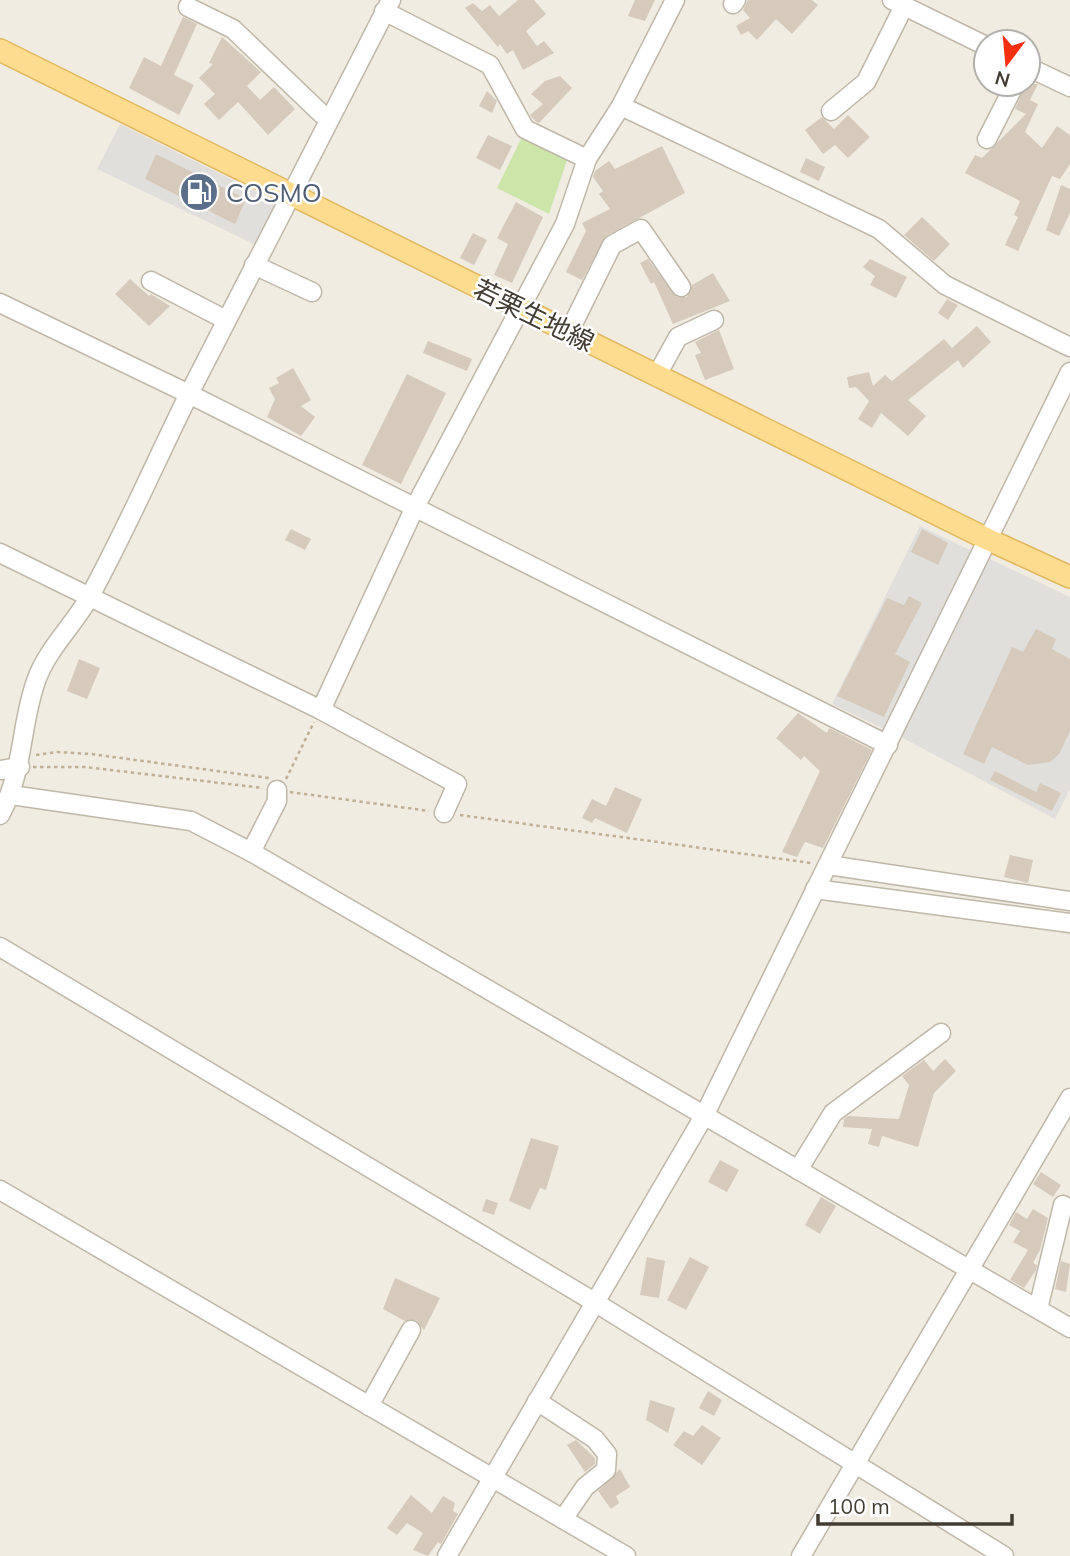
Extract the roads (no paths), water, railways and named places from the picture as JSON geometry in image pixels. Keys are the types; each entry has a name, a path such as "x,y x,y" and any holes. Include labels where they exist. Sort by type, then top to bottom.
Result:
{"main road":[{"name":"若栗生地線","path":"0,50 987,539 1070,577"}],"street":[{"path":"321,710 415,507 565,224 587,159 621,106 675,0"},
{"path":"831,111 866,82 898,3 972,39"},
{"path":"0,815 11,795 36,682 49,654 89,598 188,394 388,6 490,65 525,129 587,159"},
{"path":"188,7 233,29 328,120"},
{"path":"1042,74 1070,87"},
{"path":"986,139 1008,98"},
{"path":"621,106 879,229 945,285 1070,347"},
{"path":"569,332 612,245 641,229 681,287"},
{"path":"254,265 312,292"},
{"path":"151,282 226,320"},
{"path":"0,303 188,394 888,745"},
{"path":"657,375 678,337 714,320"},
{"path":"447,1556 704,1116 1070,372"},
{"path":"0,553 321,710 457,784 444,813"},
{"path":"0,770 20,762"},
{"path":"251,852 277,801 278,783"},
{"path":"11,795 191,821 251,852 1070,1328"},
{"path":"828,865 1070,901"},
{"path":"815,889 1070,923"},
{"path":"0,947 596,1303 1004,1556"},
{"path":"799,1170 833,1114 941,1033"},
{"path":"801,1556 1070,1098"},
{"path":"0,1190 626,1556"},
{"path":"1038,1309 1063,1205"},
{"path":"369,1406 411,1329"},
{"path":"537,1401 595,1439 607,1454 606,1470 585,1487 563,1519"},
{"path":"964,1556 973,1539"}],"place":[{"name":"COSMO","path":"199,192"}]}
